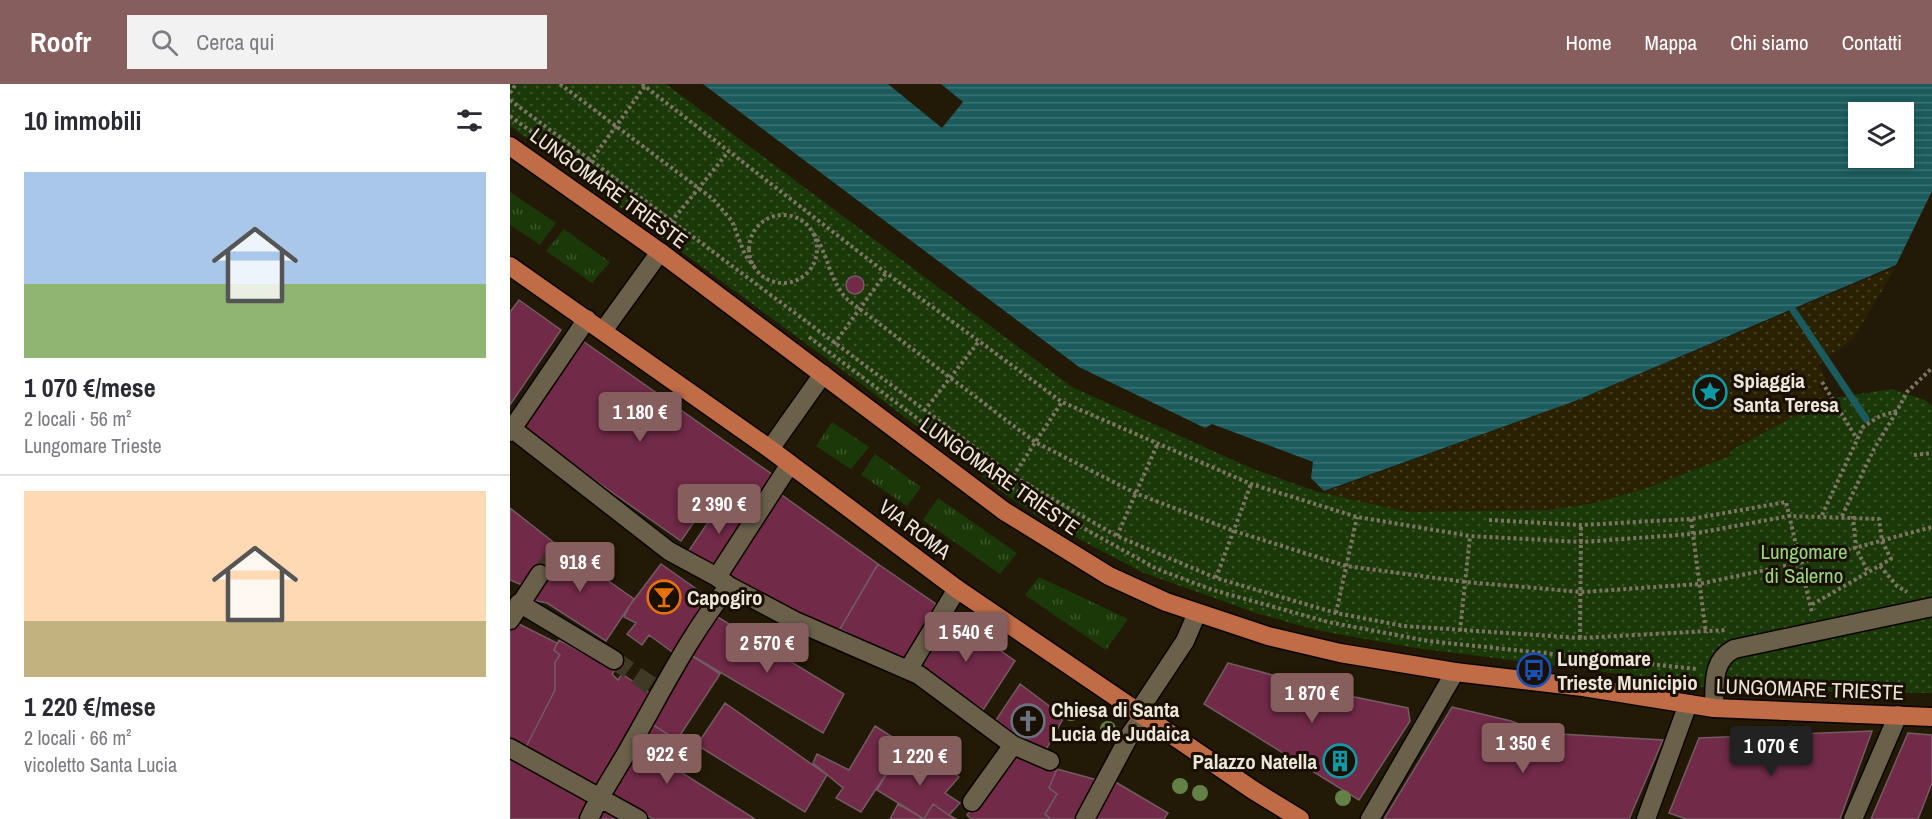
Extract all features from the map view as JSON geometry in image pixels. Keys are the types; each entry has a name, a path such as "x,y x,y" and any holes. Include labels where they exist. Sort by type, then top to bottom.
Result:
{"main road":[{"name":"LUNGOMARE TRIESTE","path":"510,146 660,252 1004,512 1108,576 1166,602 1268,636 1340,653 1455,672 1583,687 1714,708 1773,713 1932,717"},
{"name":"VIA ROMA","path":"510,266 770,449 957,589 1300,819"}],"street":[{"path":"603,331 660,252"},
{"path":"587,319 511,429 669,551 795,621 908,670 1013,745 1050,761"},
{"path":"770,449 823,374"},
{"path":"589,819 599,796 632,744 659,691 711,609 723,582 790,464"},
{"path":"510,620 540,574"},
{"path":"908,670 957,589"},
{"path":"519,603 614,660"},
{"path":"1714,708 1716,671 1723,654 1739,647 1932,607"},
{"path":"1085,819 1141,714 1185,642 1197,613"},
{"path":"1370,819 1455,672"},
{"path":"1646,819 1688,704"},
{"path":"1854,819 1898,715"},
{"path":"972,802 1013,745"},
{"path":"510,748 638,819"}],"path":[{"path":"510,93 516,84"},
{"path":"560,84 722,207 739,234 745,255 768,280 778,283 799,279 814,265 817,254 814,234"},
{"path":"590,162 644,85 886,273 1062,402 1251,484 1357,517 1470,536 1582,542 1692,534 1789,516 1853,516 1879,519 1882,541 1891,559 1811,605"},
{"path":"510,100 1013,476 1117,536 1216,578 1336,612 1404,626 1580,638 1706,633 1738,628"},
{"path":"510,117 622,199"},
{"path":"671,222 729,151"},
{"path":"756,269 750,252 750,240 764,221 774,216 797,218 814,234 821,245 834,282 859,309 1035,442 1135,493 1234,531 1346,566 1466,582 1582,592 1699,584 1799,563 1932,528"},
{"path":"834,344 886,273"},
{"path":"806,334 989,472"},
{"path":"924,411 980,340"},
{"path":"1842,516 1874,449 1907,392 1932,368"},
{"path":"1822,382 1857,440"},
{"path":"1013,476 1062,402"},
{"path":"1822,515 1863,428 1880,416 1897,411"},
{"path":"1117,536 1157,445"},
{"path":"1914,455 1932,453"},
{"path":"998,479 1157,569 1214,590 1328,622 1428,641 1716,671"},
{"path":"1216,578 1251,484"},
{"path":"1489,520 1581,525 1691,519 1786,502 1813,617 1803,618"},
{"path":"1853,516 1856,548 1868,572"},
{"path":"1336,612 1357,517"},
{"path":"1691,519 1706,633"},
{"path":"1580,638 1581,525"},
{"path":"1460,631 1470,536"},
{"path":"1880,566 1897,586 1910,594"}],"green space":[{"name":"Lungomare di Salerno","path":"510,84 666,84 1072,387 1253,469 1318,492 1408,512 1548,510 1594,503 1644,489 1733,455 1731,450 1827,399 1892,389 1925,400 1932,406 1932,693 1720,690 1659,679 1416,648 1321,631 1259,614 1144,573 1048,523 1005,494 868,389 510,126"},
{"path":"510,192 556,223 540,245 510,225"},
{"path":"564,229 610,262 592,283 546,251"},
{"path":"832,422 869,447 851,469 816,446"},
{"path":"875,454 921,487 907,506 861,475"},
{"path":"938,498 1017,553 1000,574 923,520"},
{"path":"1039,577 1128,619 1106,650 1025,595"}],"sand":[{"name":"Spiaggia Santa Teresa","path":"1896,267 1853,339 1818,365 1826,379 1818,385 1827,399 1731,449 1734,455 1644,489 1594,503 1548,510 1408,512 1322,493 1575,401"}],"water":[{"path":"703,84 1932,84 1932,191 1896,265 1575,401 1324,491 1311,478 1313,462 1212,424 1205,428 1079,367"}],"pier":[{"path":"888,84 941,84 963,102 942,128"}],"building":[{"path":"851,276 859,276 864,281 862,292 851,294 846,289 846,281"},
{"path":"519,300 561,330 510,405 510,312"},
{"path":"580,339 776,477 750,514 716,490 681,541 518,426"},
{"path":"779,493 878,564 840,629 812,625 723,576"},
{"path":"723,500 750,519 715,570 688,552"},
{"path":"510,508 557,545 522,585 510,580"},
{"path":"557,545 634,599 606,641 547,603 532,600 535,572"},
{"path":"661,564 712,600 675,654 649,635 642,645 627,634 636,623 624,617 630,605"},
{"path":"878,564 936,604 904,661 840,629"},
{"path":"949,614 1015,661 983,710 917,667"},
{"path":"716,616 844,694 823,733 686,652"},
{"path":"513,621 557,643 554,650 560,655 555,662 555,690 524,751 510,741 510,630"},
{"path":"559,640 615,670 612,674 618,680 622,674 653,695 597,792 524,751 555,690 555,662 560,655 554,650"},
{"path":"686,652 720,674 677,740 650,723"},
{"name":"Palazzo Natella","path":"1228,663 1350,696 1408,708 1410,721 1359,800 1204,704"},
{"name":"Chiesa di Santa Lucia de Judaica","path":"1020,684 1064,717 1042,757 992,726"},
{"path":"725,703 827,775 805,812 697,745"},
{"path":"1452,707 1511,721 1543,733 1663,740 1629,819 1384,819"},
{"path":"650,723 677,740 665,762 755,819 653,819 610,794"},
{"path":"875,726 905,745 861,812 836,798 843,788 813,763 817,754 849,770"},
{"path":"1872,731 1840,819 1686,819 1669,813 1699,738"},
{"path":"1908,733 1932,735 1932,783 1918,819 1871,819"},
{"path":"1014,749 1057,769 1049,788 1057,794 1045,814 1051,819 971,819 967,815"},
{"path":"510,753 592,800 584,819 510,819"},
{"path":"898,755 908,762 910,757 929,771 937,760 959,777 945,793 960,803 949,815 933,804 924,819 877,790"},
{"path":"1057,769 1101,781 1080,819 1051,819 1045,814 1057,794 1049,788"},
{"path":"1112,780 1168,813 1164,819 1090,819"},
{"path":"898,804 924,819 890,819"},
{"path":"933,804 949,815 956,819 924,819"},
{"path":"599,805 624,819 593,819"}],"waterway":[{"path":"1793,310 1866,419"}],"tunnel":[{"path":"540,574 562,547"},
{"path":"614,660 659,691"}],"place":[{"name":"Spiaggia Santa Teresa","path":"1710,392"},
{"name":"Capogiro","path":"664,597"},
{"name":"Lungomare Trieste Municipio","path":"1534,670"},
{"name":"Chiesa di Santa Lucia de Judaica","path":"1028,721"},
{"name":"Palazzo Natella","path":"1340,761"}]}
